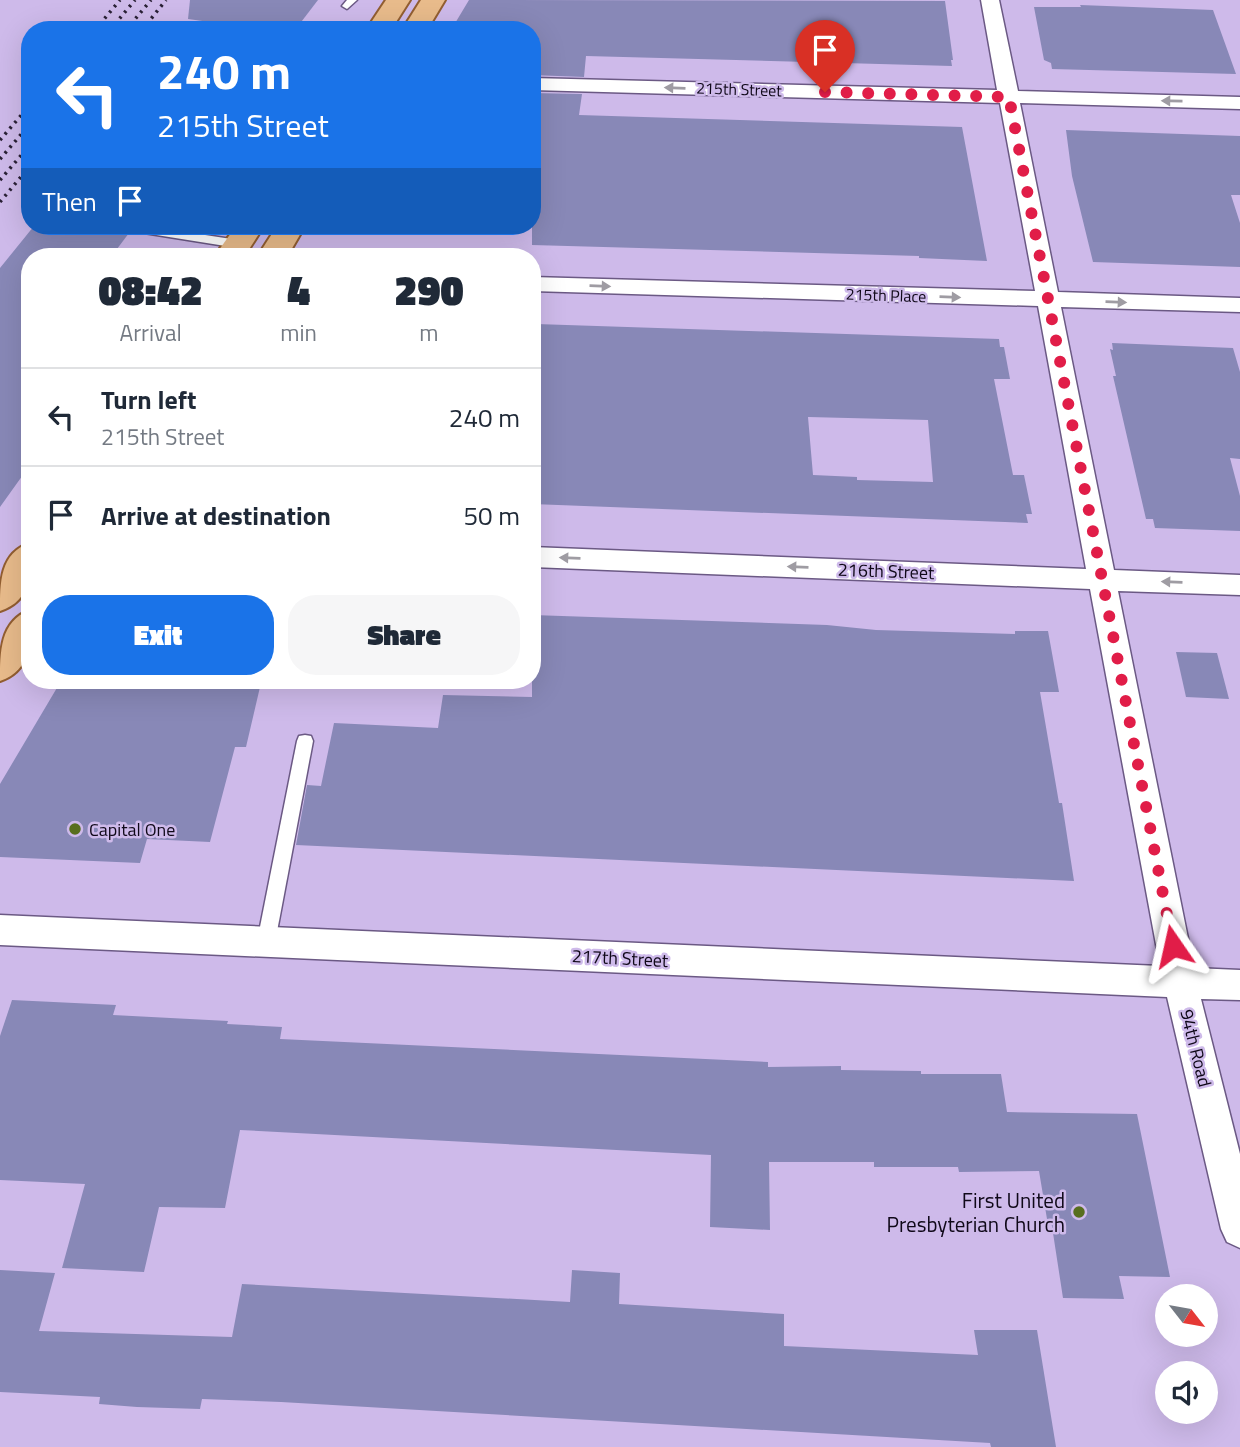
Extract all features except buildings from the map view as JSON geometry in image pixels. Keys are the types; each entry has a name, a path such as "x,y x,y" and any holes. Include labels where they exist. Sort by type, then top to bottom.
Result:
{"main road":[{"path":"384,21 398,0"},
{"path":"420,21 433,0"},
{"path":"0,597 21,568"},
{"path":"0,666 21,637"}],"street":[{"name":"94th Road","path":"990,0 1180,982 1240,1229"},
{"name":"215th Street","path":"541,84 1240,103"},
{"name":"215th Place","path":"541,284 1240,306"},
{"name":"216th Street","path":"541,557 1240,585"},
{"name":"217th Street","path":"0,930 1240,985"}],"lane":[{"path":"189,235 239,242"},
{"path":"266,942 305,741"}],"railway":[{"path":"102,21 120,0"},
{"path":"118,21 135,0"},
{"path":"134,21 151,0"},
{"path":"149,21 166,0"},
{"path":"0,140 21,116"},
{"path":"0,159 21,134"},
{"path":"0,180 21,156"},
{"path":"0,202 21,177"}],"place":[{"name":"Capital One","path":"75,829"},
{"name":"First United Presbyterian Church","path":"1079,1212"}],"route":[{"path":"825,92 1009,97 1173,946"}]}
